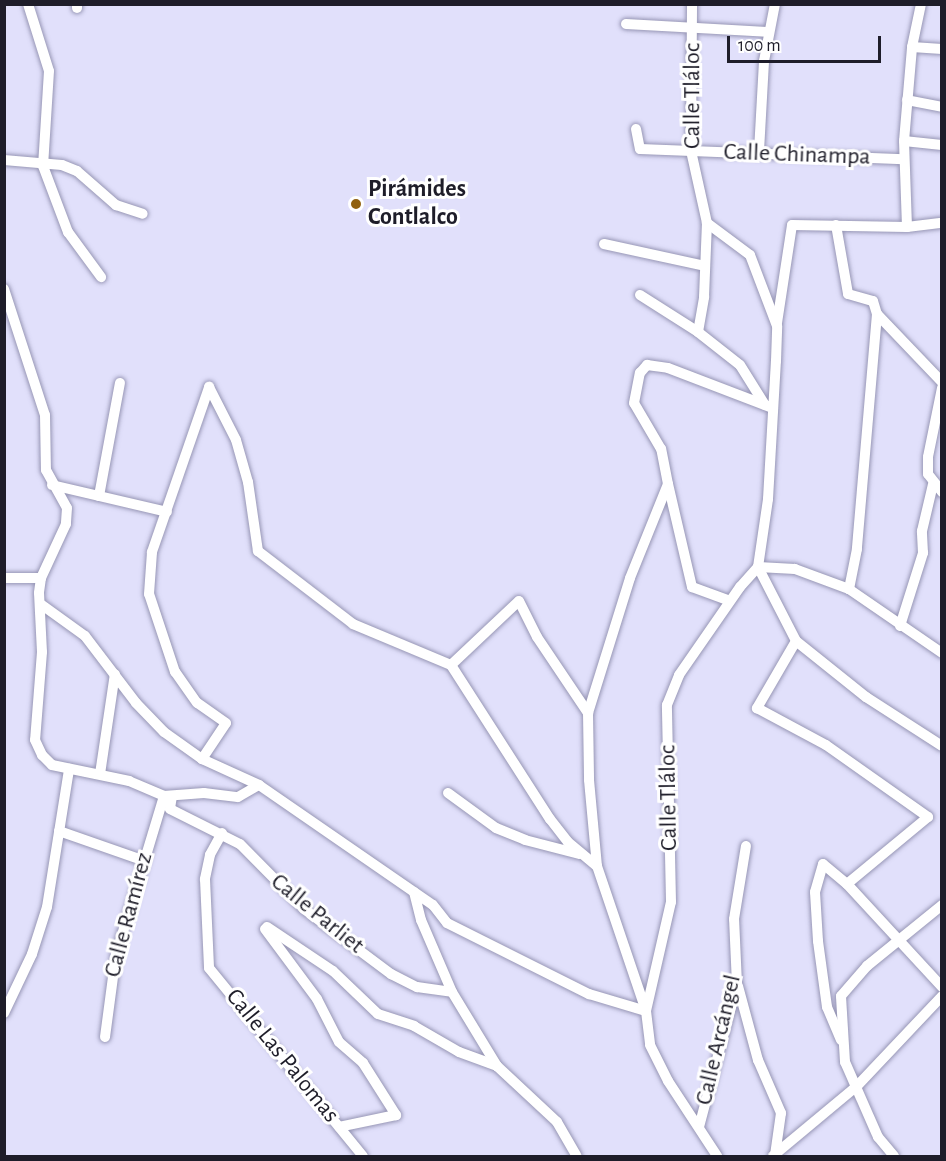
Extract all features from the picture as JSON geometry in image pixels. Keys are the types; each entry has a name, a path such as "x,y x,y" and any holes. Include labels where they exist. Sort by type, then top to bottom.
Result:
{"street":[{"path":"28,4 49,71 43,166 68,232 101,277"},
{"name":"Calle Tláloc","path":"692,4 694,30 691,151 707,223 698,332"},
{"path":"759,151 767,32 775,4"},
{"path":"907,227 904,141 912,47 921,4"},
{"path":"626,24 694,30 767,32"},
{"path":"912,47 942,49"},
{"path":"908,100 942,107"},
{"name":"Calle Chinampa","path":"636,129 639,149 759,151 904,159"},
{"name":"Calle Chinampa","path":"904,141 942,145"},
{"path":"4,160 43,166 62,165 77,171 116,205 143,214"},
{"path":"707,223 750,255 777,326"},
{"path":"942,223 907,227 792,225 777,326 769,406 758,567 796,641 866,697 942,746"},
{"path":"836,225 848,294 873,301 877,314 856,549 849,589"},
{"path":"604,244 705,266"},
{"path":"5,291 45,415 46,470 52,485 67,508 68,516 41,578 42,605 35,740 52,765 100,774 168,796 204,793 238,797 259,785"},
{"path":"640,295 698,332 740,365 769,406"},
{"path":"877,314 942,382"},
{"path":"730,601 692,587 661,449 634,403 640,373 647,365 668,368 769,406"},
{"path":"99,496 120,383"},
{"path":"202,759 226,723 197,704 185,687 153,613 149,594 152,552 209,387 236,440 248,482 258,551 353,624 450,665 550,819 582,855 597,866"},
{"path":"900,626 923,553 922,531 933,484 928,458 942,388"},
{"path":"668,484 630,578 588,713 589,780 597,866 646,1011 650,1045 668,1081 717,1156"},
{"path":"933,484 942,492"},
{"path":"52,485 166,512"},
{"path":"758,567 795,569 849,589 900,626 942,652"},
{"name":"Calle Tláloc","path":"646,1011 671,902 667,705 679,675 730,601 758,567"},
{"path":"4,578 41,578"},
{"path":"450,665 519,601 537,637 588,713"},
{"path":"42,605 85,636 164,732 202,759 259,785 433,905 447,922 516,960 536,965 589,994 646,1011"},
{"path":"796,641 757,708 826,745 928,817 847,884"},
{"path":"100,774 115,674"},
{"path":"5,1008 32,954 47,907 69,770"},
{"path":"448,793 496,828 525,840 582,855"},
{"name":"Calle Parliet","path":"168,796 170,809 240,844 304,909 391,974 417,987 452,992"},
{"name":"Calle Ramírez","path":"105,1037 116,955 142,860 168,796"},
{"path":"60,831 142,860"},
{"name":"Calle Las Palomas","path":"222,833 210,855 205,879 207,954 210,968 363,1156"},
{"name":"Calle Arcángel","path":"699,1127 737,984 734,919 746,846"},
{"path":"841,1040 827,1007 815,892 823,864 847,884 942,987"},
{"path":"414,892 421,920 452,992 496,1066 557,1122 577,1156"},
{"path":"894,1156 878,1137 845,1062 841,1040 842,996 898,940 942,905"},
{"path":"339,1127 396,1115 363,1063 339,1042 327,1024 317,999 266,928 333,971 378,1014 414,1026 459,1052 496,1066"},
{"path":"737,984 758,1060 781,1113 774,1156"},
{"path":"774,1156 857,1086 942,996"}],"place":[{"name":"Pirámides Contlalco","path":"356,204"}]}
